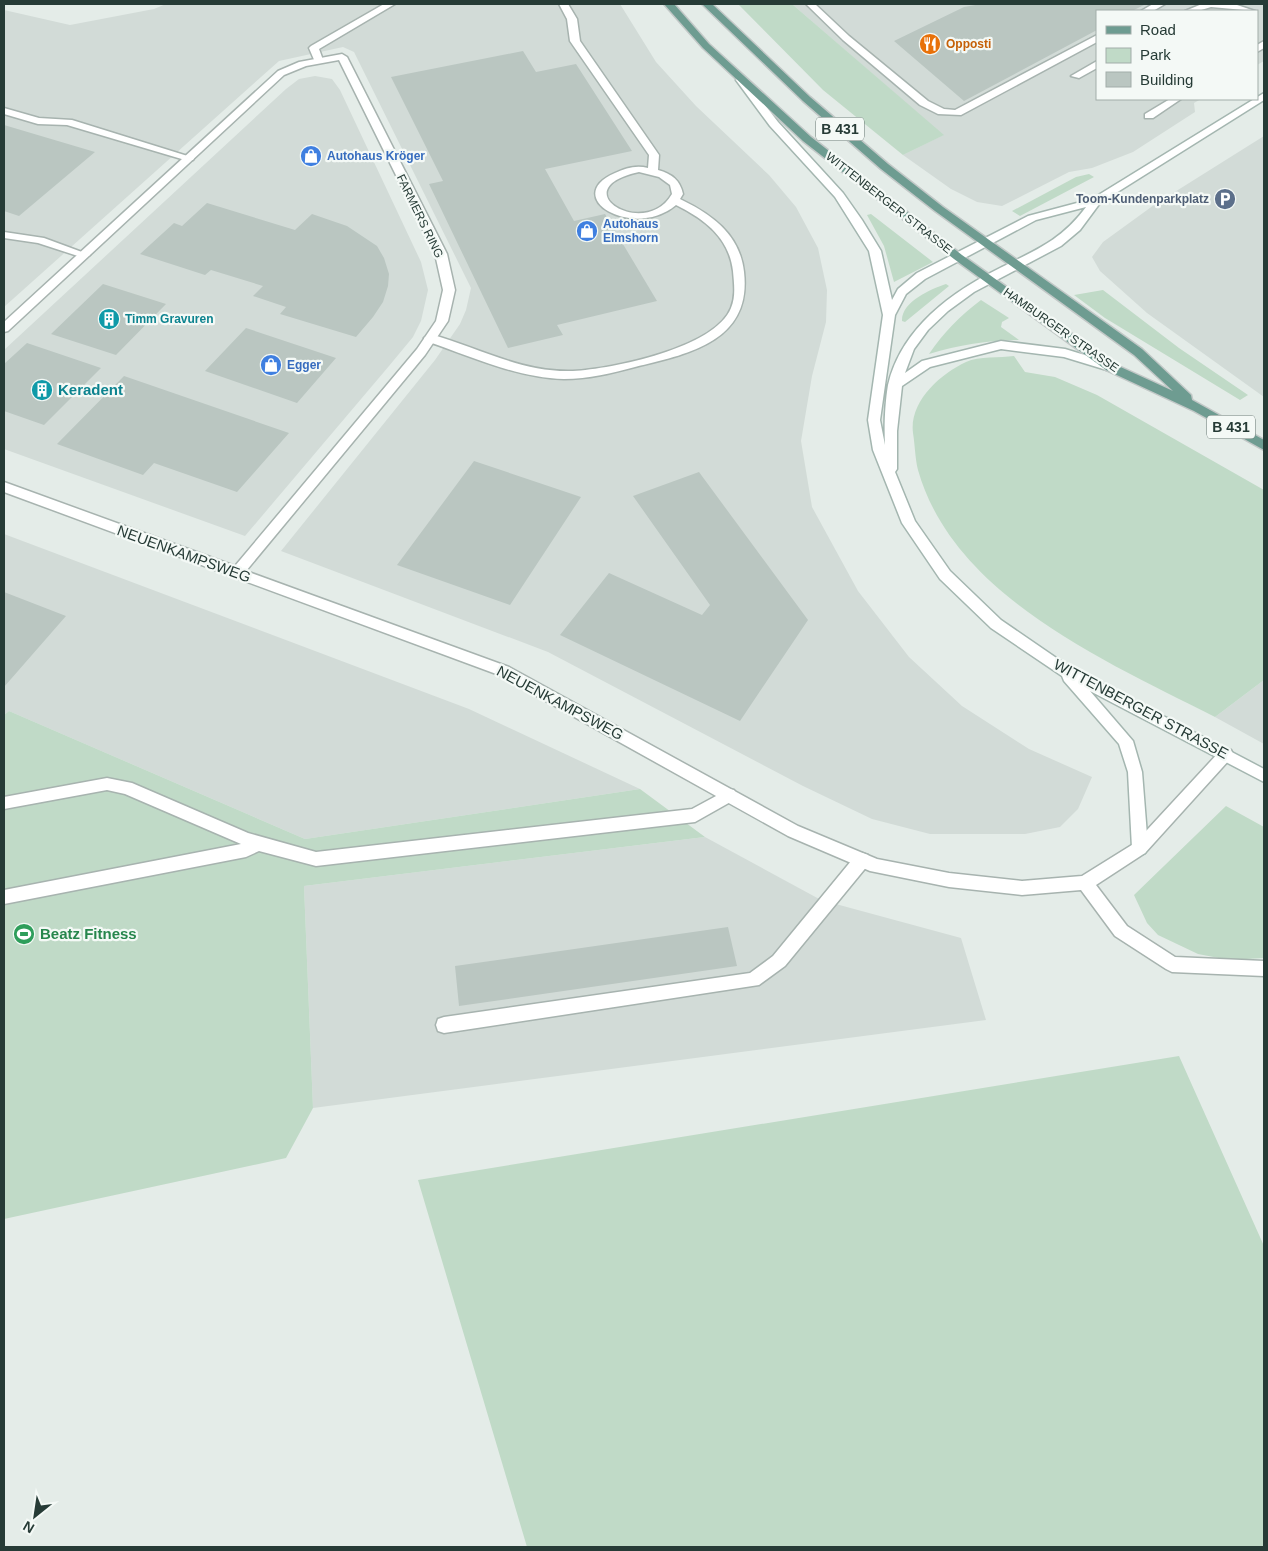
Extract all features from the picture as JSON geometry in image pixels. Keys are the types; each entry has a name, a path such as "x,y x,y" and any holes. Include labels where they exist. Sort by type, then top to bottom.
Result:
{"main road":[{"name":"WITTENBERGER STRASSE","path":"669,4 706,46 807,139 958,257"},
{"name":"WITTENBERGER STRASSE","path":"706,4 772,68 845,134 910,187 1016,265"},
{"name":"HAMBURGER STRASSE","path":"958,257 1110,367 1198,408 1264,446"},
{"name":"HAMBURGER STRASSE","path":"1016,265 1139,353 1198,408"}],"street":[{"path":"318,60 314,48 390,4"},
{"path":"563,4 572,20 574,40 654,155 654,171"},
{"path":"810,4 846,38 924,103 942,112 957,113 1096,39"},
{"path":"1148,10 1160,4"},
{"path":"1193,10 1211,4 1228,5 1246,10"},
{"name":"FARMERS RING","path":"4,328 281,73 294,66 342,57 440,254 449,290 442,320 430,338 236,574"},
{"path":"1076,76 1096,65"},
{"path":"741,80 774,124 839,195 857,220 875,251 889,314"},
{"path":"1149,116 1174,100"},
{"path":"984,243 1032,218 1096,201 1258,100"},
{"path":"4,111 38,121 68,122 189,158"},
{"path":"639,169 654,171 666,176 675,183 679,192 676,201 668,209 655,214 640,216 625,214 612,209 603,202 600,193 603,184 611,176 624,171 639,169"},
{"path":"430,338 541,374 564,375 593,373 655,359 699,346 725,327 735,313 740,295 739,272 734,251 724,234 706,215 676,201"},
{"path":"1016,265 1073,231 1096,201"},
{"path":"4,235 40,240 84,255"},
{"name":"WITTENBERGER STRASSE","path":"984,243 921,276 902,292 889,314 874,420 879,450 909,524 945,575 996,624 1063,670 1226,754 1264,776"},
{"name":"WITTENBERGER STRASSE","path":"891,478 889,421 894,386 906,352 928,322 949,302 1016,265"},
{"path":"894,386 926,364 1001,344 1065,353 1110,367"},
{"name":"NEUENKAMPSWEG","path":"4,488 504,671 793,831 876,866 949,880 1022,888 1085,883"},
{"path":"1063,670 1126,741 1135,772 1140,848"},
{"path":"1226,754 1140,848 1085,883 1121,931 1172,964 1264,969"},
{"path":"4,804 107,784 128,788 256,844 287,854 316,859 695,815 729,795"},
{"path":"4,897 246,850 256,844"},
{"path":"444,1025 752,980 779,961 862,860"}],"shaded area":[{"path":"166,4 620,4 656,62 696,106 769,175 796,207 818,248 827,290 826,322 812,376 801,441 812,507 858,591 909,657 962,706 1029,749 1092,777 1078,809 1060,827 1025,834 930,834 872,819 803,786 548,652 281,551 435,360 460,324 466,310 471,288 354,52 343,47 279,61 4,307 4,10 70,25 154,9"},
{"path":"792,4 1264,4 1264,61 1258,64 1258,10 1096,10 1096,100 1199,100 1194,103 1195,112 1133,152 1092,168 1069,172 1002,206 977,202 951,189 903,155 943,135"},
{"path":"315,76 332,79 340,90 421,262 428,290 421,321 413,337 389,366 245,536 4,449 4,350 286,89 299,79"},
{"name":"Toom-Kundenparkplatz","path":"1264,136 1264,397 1147,313 1100,271 1092,257 1103,242 1154,205"},
{"path":"4,534 469,709 640,789 305,839 9,711 4,715"},
{"path":"1264,680 1264,744 1215,717"},
{"path":"705,837 821,900 961,938 986,1020 313,1108 304,886"}],"green space":[{"path":"738,4 792,4 944,135 903,155 823,90"},
{"path":"1089,174 1094,177 1020,216 1012,211 1076,177"},
{"path":"871,214 933,262 894,282 884,246 867,215"},
{"path":"946,284 949,286 905,322 902,321 906,308 912,302 925,293"},
{"path":"1103,290 1179,348 1248,395 1240,400 1105,318 1074,295"},
{"path":"981,300 1009,318 1002,322 1001,327 1019,340 974,344 929,354 953,325"},
{"path":"1014,356 1025,372 1055,377 1097,395 1264,490 1264,680 1215,717 1083,648 1040,620 1000,589 965,554 937,515 917,465 913,422 921,400 928,390 946,374 966,362 977,359"},
{"path":"9,711 305,839 640,789 705,837 304,886 313,1108 286,1158 4,1219 4,715"},
{"path":"1226,806 1264,827 1264,958 1229,960 1198,954 1158,935 1147,923 1134,895"},
{"path":"1179,1056 1264,1246 1264,1547 527,1547 418,1180"}],"building":[{"path":"981,4 1146,4 1134,10 1096,10 1096,31 964,101 894,41 964,7"},
{"path":"523,51 536,72 576,64 632,151 545,169 574,221 605,214 657,301 557,325 563,335 508,348 429,184 443,181 391,77"},
{"path":"4,125 95,152 19,216 4,211"},
{"path":"207,203 295,230 312,214 347,226 377,246 384,258 389,274 388,286 383,302 356,337 280,314 286,307 253,296 263,286 211,270 205,275 140,254 174,223 182,226"},
{"name":"Timm Gravuren","path":"103,284 166,304 116,355 51,334"},
{"name":"Egger","path":"246,328 336,358 297,403 205,371"},
{"name":"Keradent","path":"27,343 101,368 44,425 4,411 4,364"},
{"path":"124,376 289,433 237,492 154,463 143,475 57,444"},
{"path":"474,461 581,497 510,605 397,565"},
{"path":"699,472 808,620 740,721 560,635 609,573 702,615 710,605 633,496"},
{"path":"4,592 66,616 4,687"},
{"path":"728,927 737,966 459,1006 455,966"}],"place":[{"name":"Opposti","path":"930,44"},
{"name":"Autohaus Kröger","path":"311,156"},
{"name":"Toom-Kundenparkplatz","path":"1225,199"},
{"name":"Autohaus Elmshorn","path":"587,231"},
{"name":"Timm Gravuren","path":"109,319"},
{"name":"Egger","path":"271,365"},
{"name":"Keradent","path":"42,390"},
{"name":"Beatz Fitness","path":"24,934"}]}
